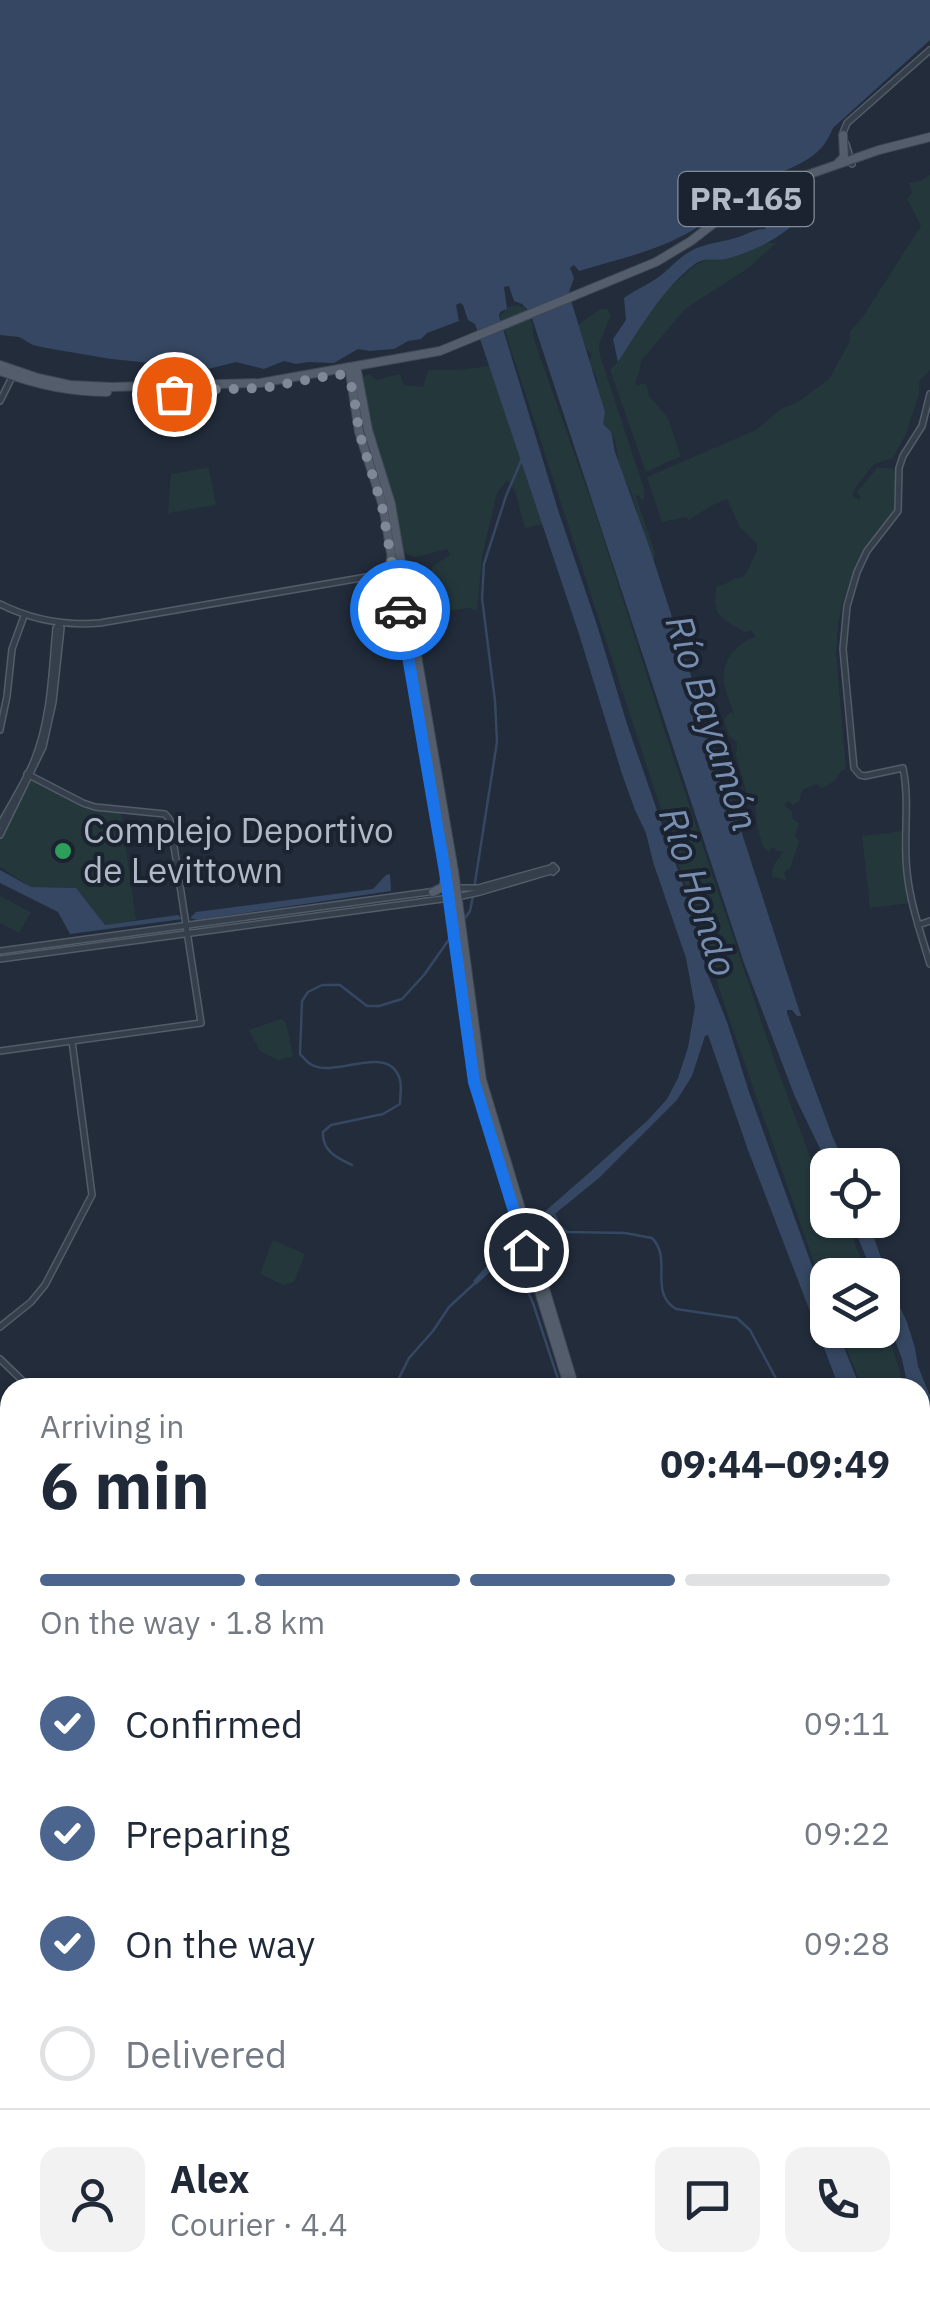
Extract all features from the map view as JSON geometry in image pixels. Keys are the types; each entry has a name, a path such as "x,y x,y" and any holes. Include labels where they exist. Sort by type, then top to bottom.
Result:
{"main road":[{"path":"834,166 844,157 843,135"},
{"name":"PR-165","path":"0,368 40,385 71,391 264,388 440,351 666,260 756,198 928,138"},
{"name":"PR-165","path":"579,297 665,257 761,191 852,162"},
{"path":"353,390 356,371"},
{"path":"356,371 368,430 391,504 398,571 450,876 462,895"},
{"name":"PR-165","path":"14,373 56,383 112,387 260,384 356,371"},
{"path":"338,374 348,378 353,390 359,432 398,571"},
{"path":"160,390 174,394 178,404 186,394 198,390"},
{"path":"381,574 390,564 391,554"},
{"path":"450,876 460,886 462,895 478,1100 569,1378"},
{"path":"450,876 435,895 447,904 462,895"}],"street":[{"path":"852,162 843,135 847,123 930,50"},
{"path":"0,401 14,373"},
{"path":"930,394 922,426 899,468 898,511 857,572 843,638 854,768 866,776 903,768 906,868 930,964"},
{"path":"0,604 24,616 59,624 100,624 415,566"},
{"path":"0,730 12,649 24,616"},
{"path":"0,835 29,775 42,735 59,624"},
{"path":"0,825 29,775"},
{"path":"0,1050 201,1023 188,925 166,814 95,807 29,775"},
{"path":"0,951 435,895 462,895 550,870"},
{"path":"0,960 435,895"},
{"path":"918,924 930,921"},
{"path":"0,1327 45,1285 92,1195 72,1041"},
{"path":"0,1358 20,1378"},
{"path":"0,2149 0,2162"}],"green space":[{"path":"930,175 930,370 919,382 906,434 893,458 874,464 853,491 859,500 857,492 877,468 895,470 895,509 862,553 838,624 836,653 846,769 835,781 822,788 816,784 802,790 799,801 784,805 799,823 795,835 799,842 790,868 784,873 786,880 773,877 773,866 783,851 773,847 768,852 763,846 755,803 747,794 736,755 737,742 729,736 724,720 730,712 734,714 724,682 727,661 740,646 756,637 751,630 744,632 720,615 715,603 717,586 743,577 757,551 756,543 740,527 727,499 689,520 686,517 662,522 647,477 756,430 829,379 850,341 850,332 921,226 907,199 912,193 909,183"},
{"path":"776,243 747,269 685,309 641,361 635,382 638,386 647,385 649,396 668,418 681,456 646,472 610,370 660,296 694,266 708,259 728,259 737,252"},
{"path":"509,307 525,308 532,323 533,337 595,512 671,751 810,1157 810,1238 853,1238 861,1258 812,1258 729,1018 500,316"},
{"path":"600,309 607,309 611,315 599,344 600,356 644,489 644,499 638,494 636,497 654,559 620,468 615,440 601,424 597,378 589,363 592,354 586,349 578,325"},
{"path":"490,366 543,524 525,528 515,491 507,480 497,493 482,556 477,610 423,615 424,592 433,566 450,555 447,549 415,557 402,552 361,378 369,374 376,380 400,374 404,385 423,387 428,370"},
{"path":"206,468 216,505 168,513 171,474"},
{"name":"Complejo Deportivo de Levittown","path":"31,780 83,804 119,811 136,920 105,925 76,888 31,887 0,867 0,836"},
{"path":"903,831 904,875 911,903 870,908 862,836"},
{"path":"0,896 31,912 19,933 0,923"},
{"path":"281,1019 286,1022 293,1056 278,1060 260,1051 249,1030"},
{"path":"273,1240 305,1254 294,1282 283,1285 260,1274"},
{"path":"846,1348 892,1348 901,1378 858,1378"}],"water":[{"path":"0,0 930,0 930,40 833,128 810,157 755,184 701,225 666,244 579,271 574,265 570,268 574,278 570,297 605,412 603,424 611,432 801,1016 792,1010 787,1013 838,1148 820,1148 795,1097 744,963 530,312 514,301 509,286 504,287 507,309 499,316 627,724 690,905 708,975 810,1260 810,1311 708,1035 692,1076 677,1100 599,1178 476,1285 473,1281 502,1249 667,1099 688,1047 695,1007 686,958 646,833 622,774 475,324 468,320 463,305 456,305 459,321 394,349 358,349 334,363 284,361 264,369 236,362 208,369 111,359 33,345 19,337 0,335"},
{"path":"804,189 812,191 810,205 784,232 738,255 699,262 683,274 653,309 618,362 613,339 626,320 624,298 695,249 765,229 769,221 786,212"},
{"path":"0,870 31,887 76,888 105,925 178,915 183,919 70,934 58,912 0,883"},
{"path":"390,874 391,891 190,918 196,912 373,889"},
{"path":"858,1238 874,1238 881,1258 866,1258"},
{"path":"900,1307 923,1378 906,1378 898,1348"},
{"path":"824,1348 844,1348 856,1378 836,1378"}],"waterway":[{"path":"474,889 497,742 482,598 484,564 521,461"},
{"path":"465,918 473,896"},
{"path":"352,1165 328,1149 323,1132 331,1125 383,1114 400,1104 400,1080 385,1063 322,1068 309,1063 300,1054 302,1001 308,992 322,985 340,985 367,1006 402,999 450,938"},
{"path":"554,1214 567,1232 625,1233 652,1238 661,1256 663,1294 668,1302 676,1309 737,1318 750,1330 776,1378"},
{"path":"511,1253 533,1303 558,1378"},
{"name":"Río Hondo","path":"399,1378 409,1358 449,1307 475,1283"}],"way so far":[{"path":"174,394 178,404 190,391 264,388 338,374 347,377 353,390 359,432 378,488 400,610"}],"place":[{"name":"Complejo Deportivo de Levittown","path":"63,851"}],"route":[{"path":"400,610 445,872 474,1082 526,1250"}],"water label":[{"name":"Río Bayamón","path":"712,723"}]}
